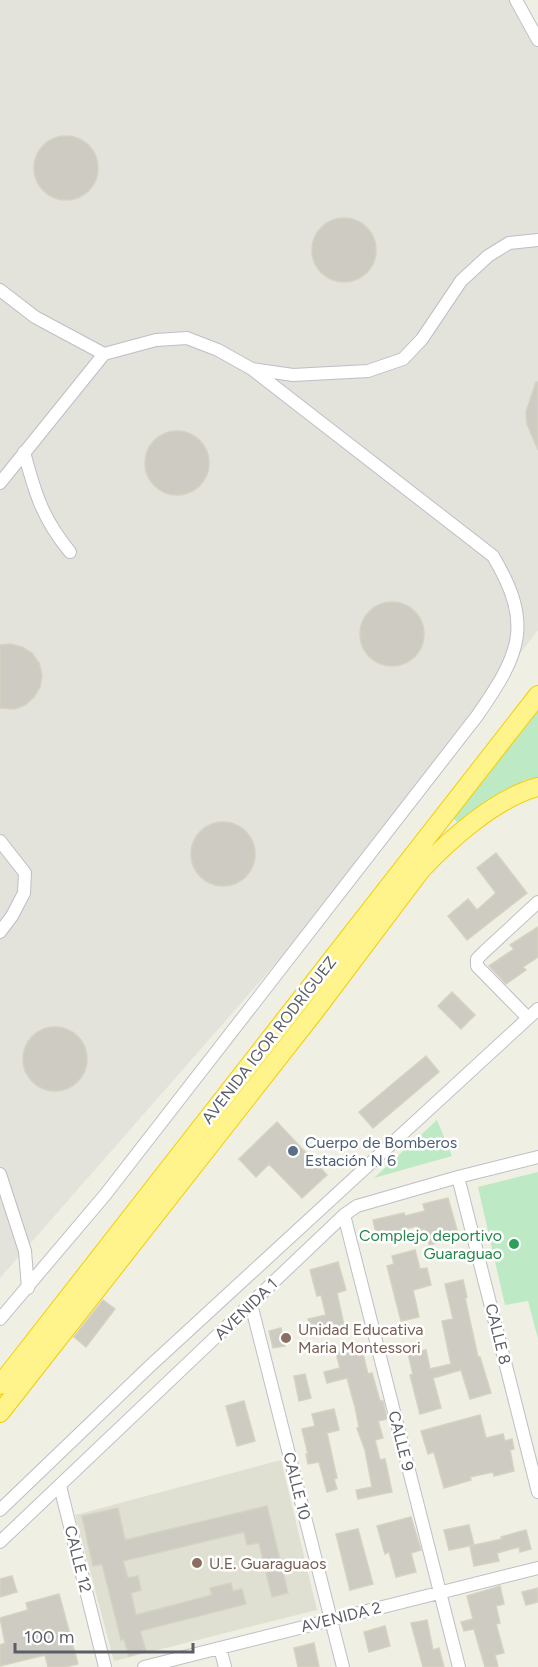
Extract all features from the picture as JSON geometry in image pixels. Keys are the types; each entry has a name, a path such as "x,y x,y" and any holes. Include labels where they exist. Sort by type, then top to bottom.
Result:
{"highway":[{"name":"AVENIDA IGOR RODRÍGUEZ","path":"0,1385 538,695"},
{"name":"AVENIDA IGOR RODRÍGUEZ","path":"0,1413 315,1011 421,870 466,828 504,802 527,790 538,788"}],"street":[{"path":"516,0 538,40"},
{"path":"252,369 293,375 368,371 403,359 422,339 461,281 488,256 509,243 538,240"},
{"path":"1,291 35,317 104,354"},
{"path":"0,483 104,354 156,340 187,338 218,350 252,369 493,555 512,591 518,623 513,655 502,679 477,716 105,1195 0,1319"},
{"path":"24,452 42,510 53,532 69,552"},
{"path":"0,841 25,873 24,893 12,916 0,932"},
{"path":"528,1018 477,966 477,959 538,902"},
{"path":"0,1510 150,1366 538,1010"},
{"name":"AVENIDA 1","path":"0,1542 344,1215 357,1206 538,1157"},
{"path":"0,1174 25,1251 28,1288"},
{"name":"CALLE 8","path":"458,1177 538,1492"},
{"name":"CALLE 9","path":"344,1215 459,1667"},
{"name":"CALLE 10","path":"251,1304 343,1667"},
{"name":"CALLE 12","path":"60,1486 105,1667"},
{"name":"AVENIDA 2","path":"144,1667 538,1568"},
{"path":"220,1648 225,1667"}],"shaded area":[{"path":"0,0 511,0 538,46 538,630 334,897 0,1278"},
{"name":"U.E. Guaraguaos","path":"281,1460 317,1610 114,1661 75,1515"}],"green space":[{"path":"538,711 538,779 525,780 458,823 451,816"},
{"path":"437,1120 452,1156 374,1178"},
{"name":"Complejo deportivo Guaraguao","path":"538,1172 538,1339 528,1301 505,1305 478,1187"}],"building":[{"path":"60,136 72,136 89,145 96,156 98,168 96,180 89,191 72,200 60,200 48,195 39,186 34,174 34,162 39,150 48,141"},
{"path":"338,218 350,218 367,227 374,238 376,250 374,262 367,273 350,282 338,282 326,277 317,268 312,256 312,244 317,232 326,223"},
{"path":"536,382 538,382 538,450 527,424 526,412"},
{"path":"171,431 183,431 200,440 207,451 209,463 207,475 200,486 183,495 171,495 159,490 150,481 145,469 145,457 150,445 159,436"},
{"path":"386,602 398,602 415,611 422,622 424,634 422,646 415,657 398,666 386,666 374,661 365,652 360,640 360,628 365,616 374,607"},
{"path":"10,644 32,653 39,663 42,675 40,687 34,697 25,705 14,709 0,708 0,645"},
{"path":"217,822 229,822 246,831 253,842 255,854 253,866 246,877 229,886 217,886 205,881 196,872 191,860 191,848 196,836 205,827"},
{"path":"496,853 527,893 467,940 448,916 468,899 477,910 496,893 477,868"},
{"path":"538,927 538,957 523,967 526,970 506,984 489,966 514,949 510,945"},
{"path":"452,992 475,1015 461,1029 438,1006"},
{"path":"49,1027 61,1027 78,1036 85,1047 87,1059 85,1071 78,1082 61,1091 49,1091 37,1086 28,1077 23,1065 23,1053 28,1041 37,1032"},
{"path":"426,1056 439,1072 373,1128 359,1112"},
{"path":"277,1122 327,1175 302,1198 269,1164 256,1177 239,1159"},
{"path":"448,1198 459,1237 429,1245 425,1229 418,1231 417,1226 398,1231 399,1236 378,1242 373,1220 425,1211 423,1204"},
{"path":"415,1250 420,1269 427,1268 431,1285 413,1290 419,1317 401,1321 387,1266 394,1264 392,1256"},
{"path":"338,1262 346,1290 337,1293 345,1330 312,1337 308,1319 326,1315 321,1295 317,1296 310,1270"},
{"path":"463,1280 478,1357 480,1357 491,1393 470,1399 461,1370 433,1378 441,1408 420,1414 410,1375 413,1374 408,1354 426,1350 430,1369 451,1364 442,1321 453,1319 445,1284"},
{"path":"103,1300 115,1309 86,1347 74,1337"},
{"path":"281,1328 285,1346 273,1348 269,1331"},
{"path":"361,1346 368,1374 372,1373 387,1419 378,1421 383,1438 375,1440 380,1460 385,1459 392,1492 358,1499 356,1490 372,1487 365,1450 357,1428 359,1427 355,1407 347,1378 327,1383 324,1372 340,1368 336,1353"},
{"path":"305,1374 311,1398 299,1401 294,1376"},
{"path":"244,1401 255,1441 237,1446 226,1406"},
{"path":"334,1409 339,1430 327,1433 337,1478 334,1479 337,1489 327,1492 319,1462 308,1464 302,1429 315,1426 312,1414"},
{"path":"480,1415 486,1438 503,1434 505,1441 512,1439 514,1449 510,1450 514,1471 494,1476 493,1472 470,1477 471,1480 444,1488 434,1452 428,1454 421,1431"},
{"path":"267,1506 288,1593 272,1597 259,1543 247,1545 244,1532 123,1561 128,1578 138,1576 141,1590 131,1593 136,1615 212,1595 210,1588 231,1583 233,1591 242,1589 246,1604 140,1631 146,1651 129,1656 124,1639 121,1640 102,1564 93,1566 82,1516 118,1508 125,1540"},
{"path":"411,1517 421,1550 411,1553 416,1572 396,1577 389,1552 385,1554 377,1526"},
{"path":"469,1525 474,1545 449,1550 444,1530"},
{"path":"358,1529 373,1584 350,1590 336,1534"},
{"path":"526,1530 531,1549 520,1552 519,1547 497,1553 499,1561 474,1566 470,1546 502,1539 501,1537"},
{"path":"12,1576 17,1592 0,1597 0,1579"},
{"path":"500,1586 504,1604 496,1606 500,1623 496,1624 504,1653 495,1655 498,1667 485,1667 474,1629 464,1631 461,1622 473,1619 467,1596"},
{"path":"538,1588 538,1602 526,1605 522,1592"},
{"path":"59,1594 78,1664 48,1667 45,1655 0,1666 0,1645 5,1643 0,1618 28,1610 26,1603"},
{"path":"427,1620 433,1650 439,1648 444,1667 423,1667 411,1623"},
{"path":"385,1626 390,1646 369,1652 364,1632"},
{"path":"314,1643 319,1667 298,1667 294,1648"}],"place":[{"name":"Cuerpo de Bomberos Estación N 6","path":"293,1151"},
{"name":"Complejo deportivo Guaraguao","path":"514,1244"},
{"name":"Unidad Educativa Maria Montessori","path":"286,1338"},
{"name":"U.E. Guaraguaos","path":"197,1563"}]}
